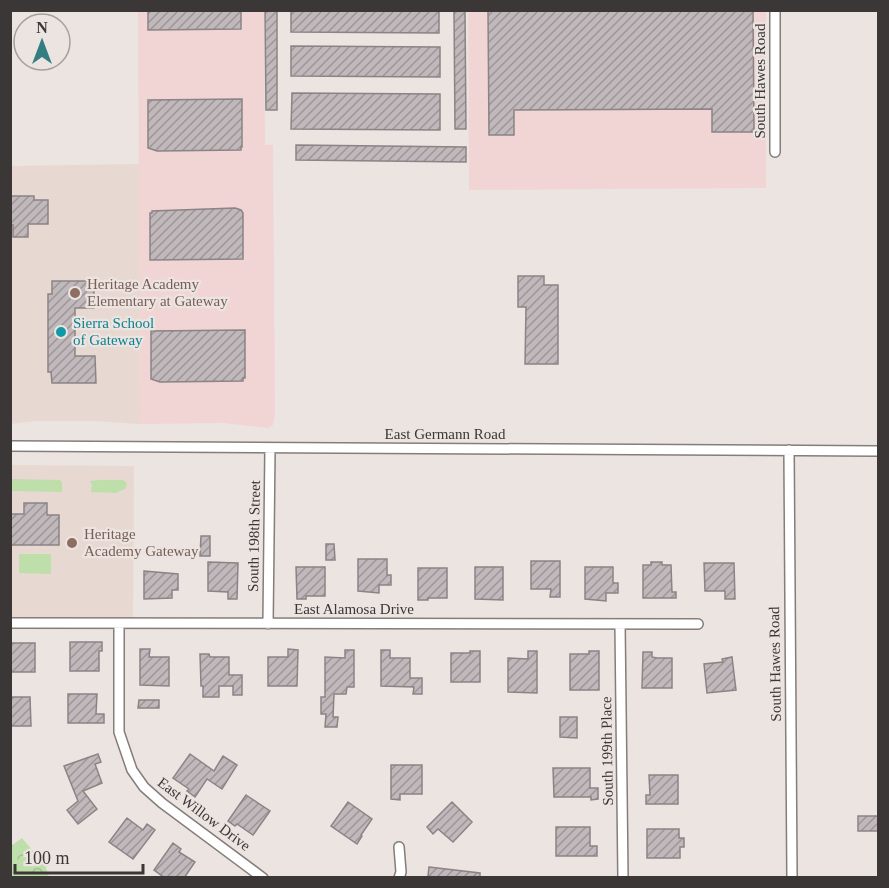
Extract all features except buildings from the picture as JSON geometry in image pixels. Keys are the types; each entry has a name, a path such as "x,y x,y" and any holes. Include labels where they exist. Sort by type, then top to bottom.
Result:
{"street":[{"name":"South Hawes Road","path":"775,10 775,152"},
{"name":"East Germann Road","path":"10,446 879,451"},
{"name":"South 198th Street","path":"268,624 270,448"},
{"name":"South Hawes Road","path":"789,450 792,878"},
{"name":"East Alamosa Drive","path":"10,623 698,624"},
{"name":"East Willow Drive","path":"119,624 119,732 132,770 144,787 162,803 263,878"},
{"name":"South 199th Place","path":"620,624 623,878"},
{"path":"399,847 401,872 399,878"}],"shaded area":[{"path":"138,11 264,11 265,145 273,145 275,413 273,425 268,428 223,423 140,424"},
{"path":"468,11 766,11 766,188 469,190"},
{"name":"Heritage Academy Elementary at Gateway","path":"139,164 140,424 34,421 11,424 10,166"},
{"name":"Heritage Academy Gateway","path":"11,465 134,466 133,618 11,617"}],"green space":[{"path":"11,479 60,480 62,492 11,491"},
{"path":"122,480 127,484 125,489 116,493 91,492 90,481"},
{"path":"19,554 51,554 51,574 19,573"},
{"path":"22,838 45,865 49,877 12,877 11,846"}],"place":[{"name":"Heritage Academy Elementary at Gateway","path":"75,293"},
{"name":"Sierra School of Gateway","path":"61,332"},
{"name":"Heritage Academy Gateway","path":"72,543"}]}
